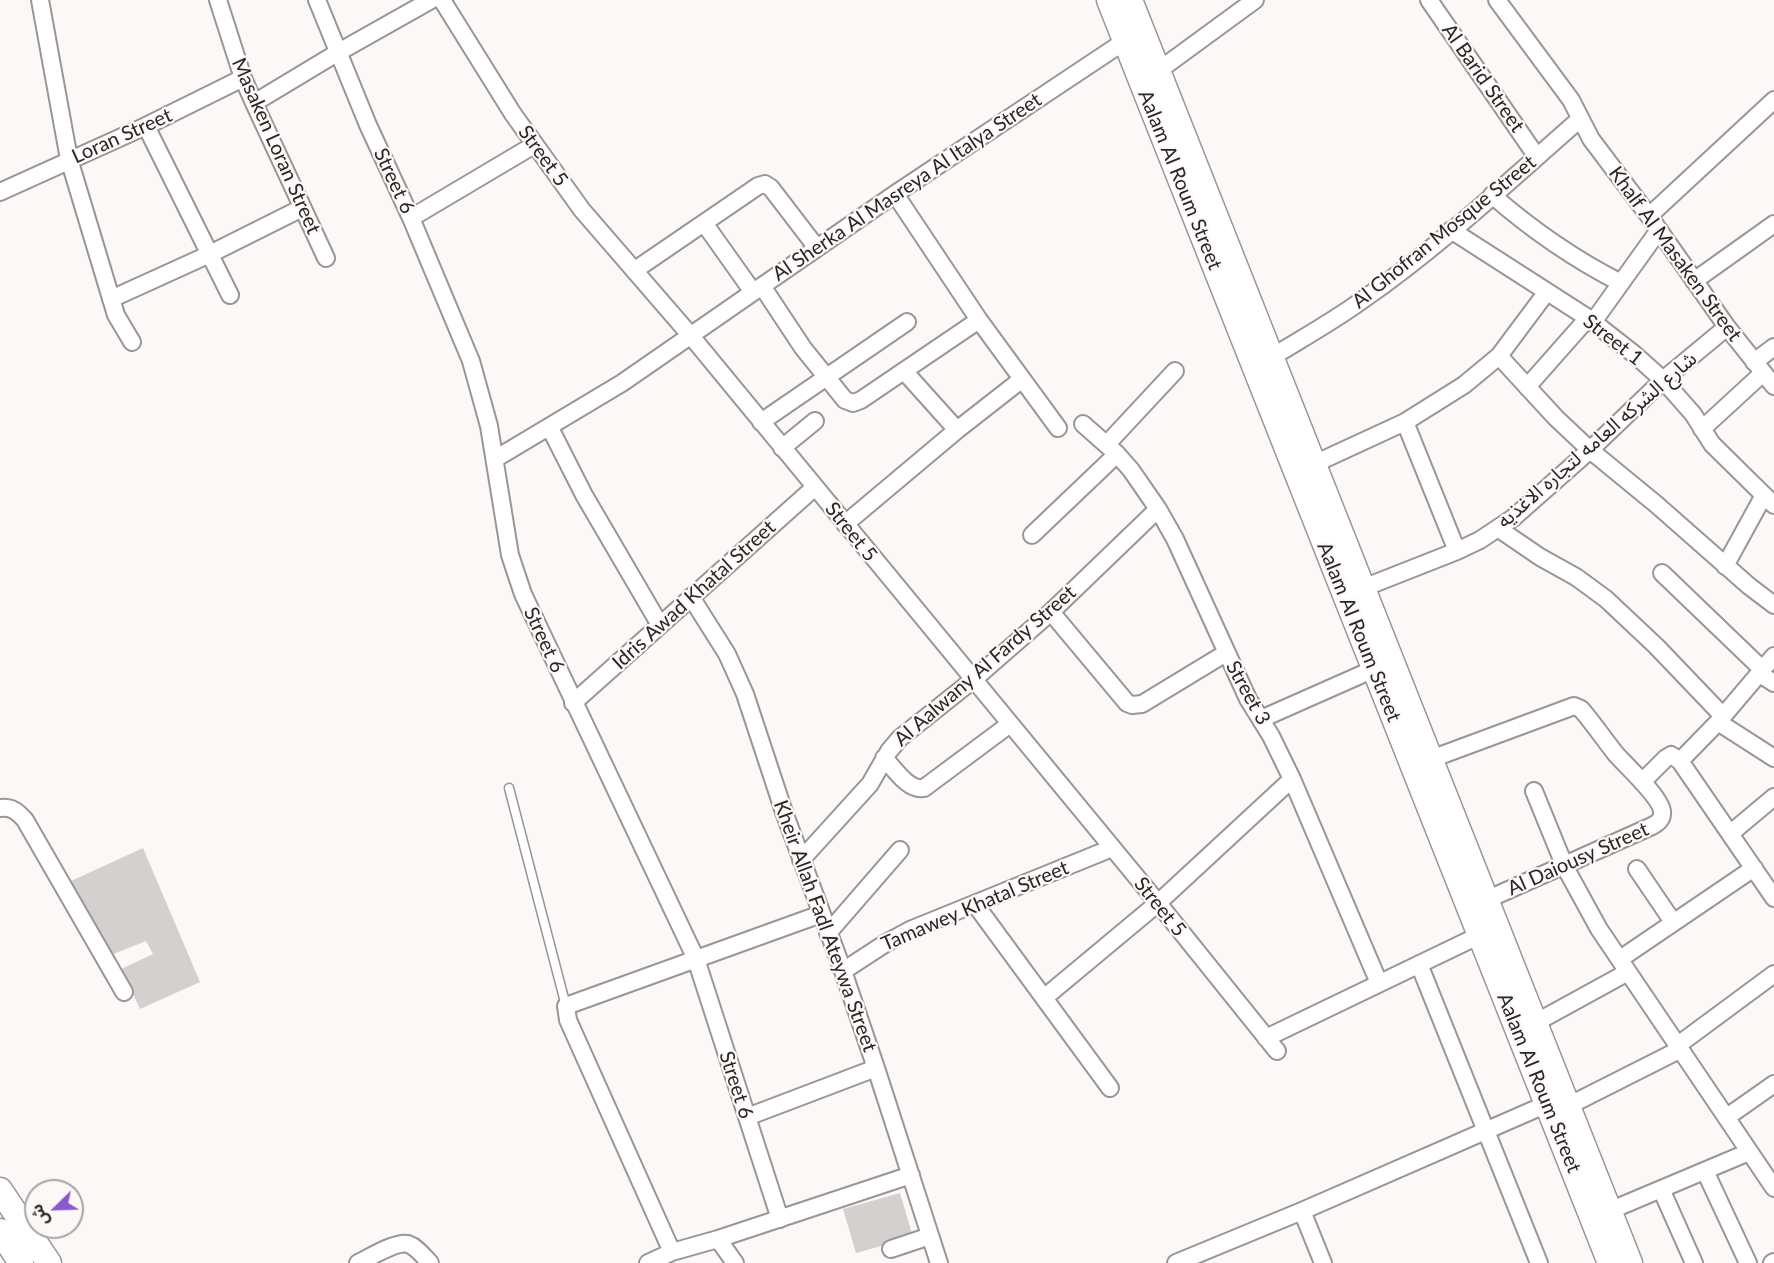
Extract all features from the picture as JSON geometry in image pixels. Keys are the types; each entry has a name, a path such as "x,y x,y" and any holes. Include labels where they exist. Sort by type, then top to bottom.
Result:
{"street":[{"path":"40,0 69,159 116,315 132,342"},
{"name":"Masaken Loran Street","path":"218,0 243,78 326,258"},
{"path":"316,0 337,53"},
{"name":"Aalam Al Roum Street","path":"1109,0 1311,475 1363,588 1431,759 1486,900 1517,1002 1557,1105 1610,1263"},
{"name":"Aalam Al Roum Street","path":"1130,0 1272,357 1374,669 1480,935 1517,1002 1535,1023 1557,1105 1610,1211 1630,1263"},
{"path":"1158,71 1255,0"},
{"name":"Al Barid Street","path":"1429,0 1537,157"},
{"name":"Khalf Al Masaken Street","path":"1497,0 1571,100 1591,139 1649,216 1727,327 1774,386"},
{"path":"254,103 337,53 432,1"},
{"name":"Street 5","path":"432,1 582,210 691,336 1277,1051"},
{"name":"Al Sherka Al Masreya Al Italya Street","path":"495,459 622,383 895,194 1125,40"},
{"name":"Street 6","path":"337,53 411,218 471,362 481,394 495,459 506,535 516,575 573,703 696,959 780,1219"},
{"name":"Loran Street","path":"0,192 146,126 243,78"},
{"path":"1649,216 1774,100"},
{"name":"Al Ghofran Mosque Street","path":"1272,357 1362,301 1451,231 1580,120"},
{"path":"146,126 230,295"},
{"path":"411,218 534,145"},
{"path":"635,270 758,186 765,184 771,188 817,248"},
{"path":"895,194 979,320 1058,428"},
{"path":"1492,195 1552,244 1621,284"},
{"path":"111,298 210,254 303,208"},
{"path":"704,222 826,377 845,400 853,403 861,400 979,320"},
{"path":"1694,281 1774,224"},
{"path":"1527,387 1591,320 1621,284 1659,230"},
{"name":"Street 1","path":"1451,231 1591,320 1664,380 1693,414 1712,444 1769,500"},
{"path":"1311,475 1445,399 1499,356 1546,293"},
{"path":"761,422 907,322"},
{"name":"شارع الشركه العامه لتجاره الاغذيه","path":"1363,588 1457,551 1499,529 1530,505 1664,380 1727,327"},
{"path":"1702,429 1759,367 1774,347"},
{"path":"1499,356 1590,450 1774,605"},
{"path":"904,371 957,430"},
{"path":"1032,536 1112,449 1175,371"},
{"path":"845,524 957,430 1021,380"},
{"path":"783,448 815,422"},
{"path":"1405,422 1457,551"},
{"name":"Street 3","path":"1083,424 1112,449 1145,489 1175,539 1248,699 1292,779 1379,983"},
{"path":"550,428 590,504 660,625"},
{"name":"Idris Awad Khatal Street","path":"573,703 815,487"},
{"path":"1725,566 1769,500"},
{"name":"Al Aalwany Al Fardy Street","path":"801,860 870,784 884,758 900,738 973,680 1051,612 1158,509"},
{"path":"1499,529 1539,557 1576,577 1605,599 1656,646 1720,719 1774,758"},
{"path":"1662,573 1766,676"},
{"name":"Kheir Allah Fadl Ateywa Street","path":"692,597 737,674 801,860 843,971 939,1263"},
{"path":"1051,612 1127,703 1132,705 1142,704 1226,653"},
{"path":"1680,761 1766,676 1774,656"},
{"path":"1261,719 1374,669"},
{"path":"1431,759 1574,706 1581,709 1617,756 1642,782 1671,755 1680,761 1774,898"},
{"path":"884,758 911,786 924,788 1010,724"},
{"path":"1044,998 1158,903 1292,779"},
{"name":"Al Daiousy Street","path":"1486,900 1565,867 1658,823 1662,810 1642,782"},
{"path":"1534,791 1565,867 1599,930 1774,1188"},
{"path":"1731,833 1774,797"},
{"path":"0,808 17,810 25,820 124,992"},
{"name":"Tamawey Khatal Street","path":"843,971 910,930 1112,848"},
{"path":"828,933 900,850"},
{"path":"1535,1023 1624,965 1673,922 1754,868"},
{"path":"1637,869 1673,922"},
{"path":"975,904 1110,1088"},
{"path":"672,1252 568,1020 566,1006 821,915"},
{"path":"1266,1038 1480,935"},
{"path":"1419,964 1539,1263"},
{"path":"1176,1263 1302,1212 1487,1131 1557,1105 1679,1047 1774,974"},
{"path":"747,1117 876,1068"},
{"path":"1727,1117 1774,1084"},
{"path":"1610,1211 1749,1152"},
{"path":"1704,1171 1748,1263"},
{"path":"648,1263 672,1252 780,1219 910,1175"},
{"path":"0,1190 49,1263"},
{"path":"1661,1190 1694,1263"},
{"path":"1302,1212 1323,1263"},
{"path":"0,1231 21,1263"},
{"path":"891,1249 930,1236"},
{"path":"718,1239 735,1263"},
{"path":"358,1263 397,1245 406,1244 415,1248 430,1263"}],"lane":[{"path":"509,788 566,1006"}],"building":[{"path":"143,848 200,982 140,1009 121,969 153,954 146,941 111,955 69,882"},
{"path":"900,1193 913,1237 856,1253 843,1209"}]}
